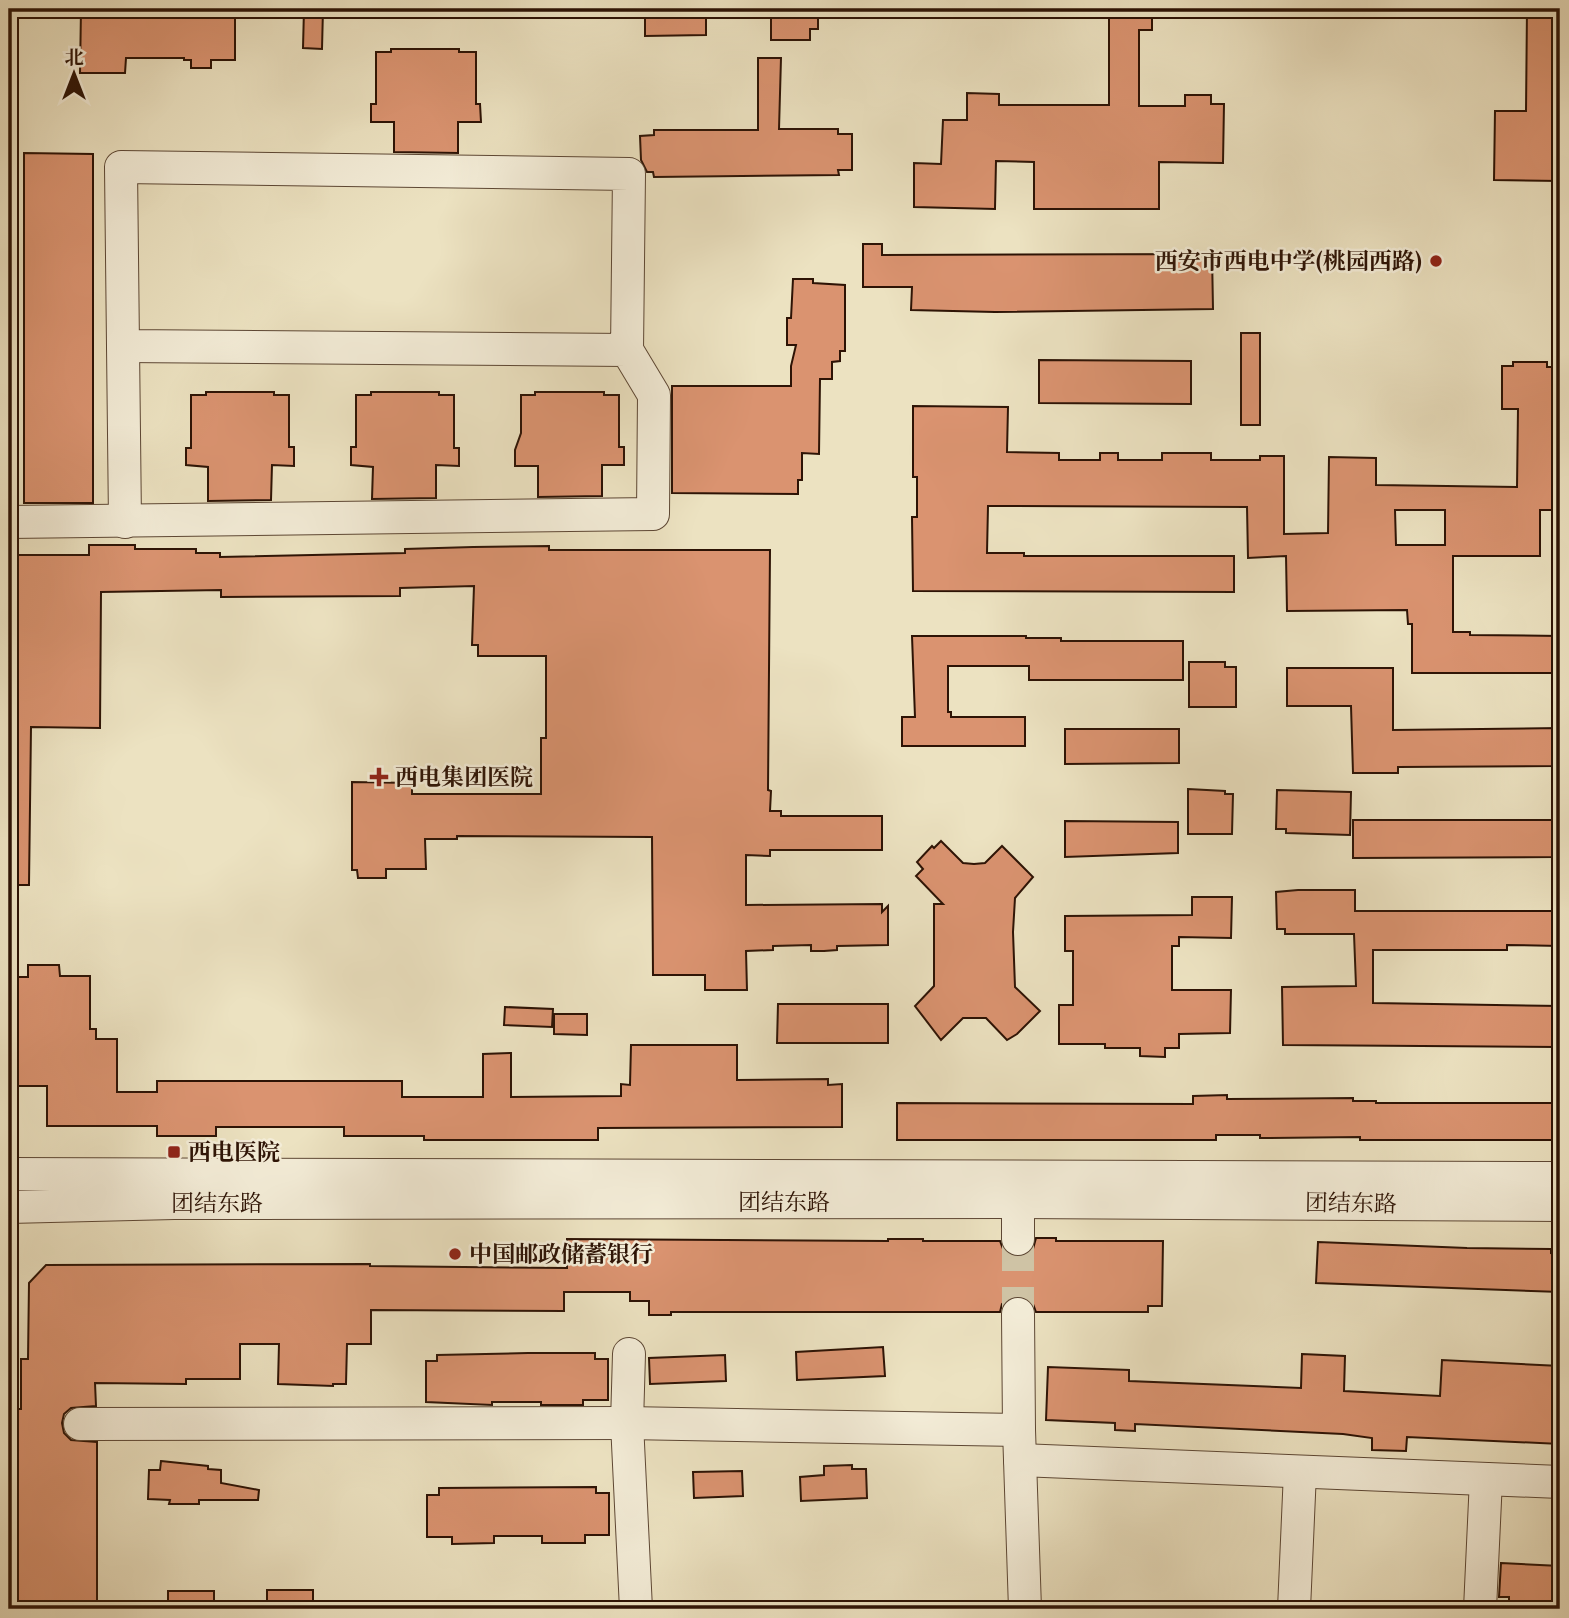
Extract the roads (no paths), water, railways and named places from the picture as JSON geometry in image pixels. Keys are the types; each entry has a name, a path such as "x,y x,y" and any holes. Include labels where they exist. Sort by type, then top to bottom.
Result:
{"street":[{"path":"9,522 125,522 653,514 654,395 627,350 629,174 121,167 125,522"},
{"path":"124,346 627,350"},
{"path":"9,1174 1560,1178"},
{"path":"1018,1202 1018,1239"},
{"name":"团结东路","path":"9,1207 174,1203 1018,1202 1560,1205"},
{"path":"1018,1314 1019,1445 1025,1609"},
{"path":"629,1354 627,1423 636,1609"},
{"path":"80,1424 627,1423 1019,1445 1300,1472 1560,1482"},
{"path":"1294,1609 1300,1472"},
{"path":"1480,1609 1486,1479"}],"tunnel":[{"path":"1018,1239 1018,1314"}],"place":[{"name":"西安市西电中学(桃园西路)","path":"1436,261"},
{"name":"西电集团医院","path":"379,777"},
{"name":"西电医院","path":"174,1152"},
{"name":"中国邮政储蓄银行","path":"455,1254"}]}
